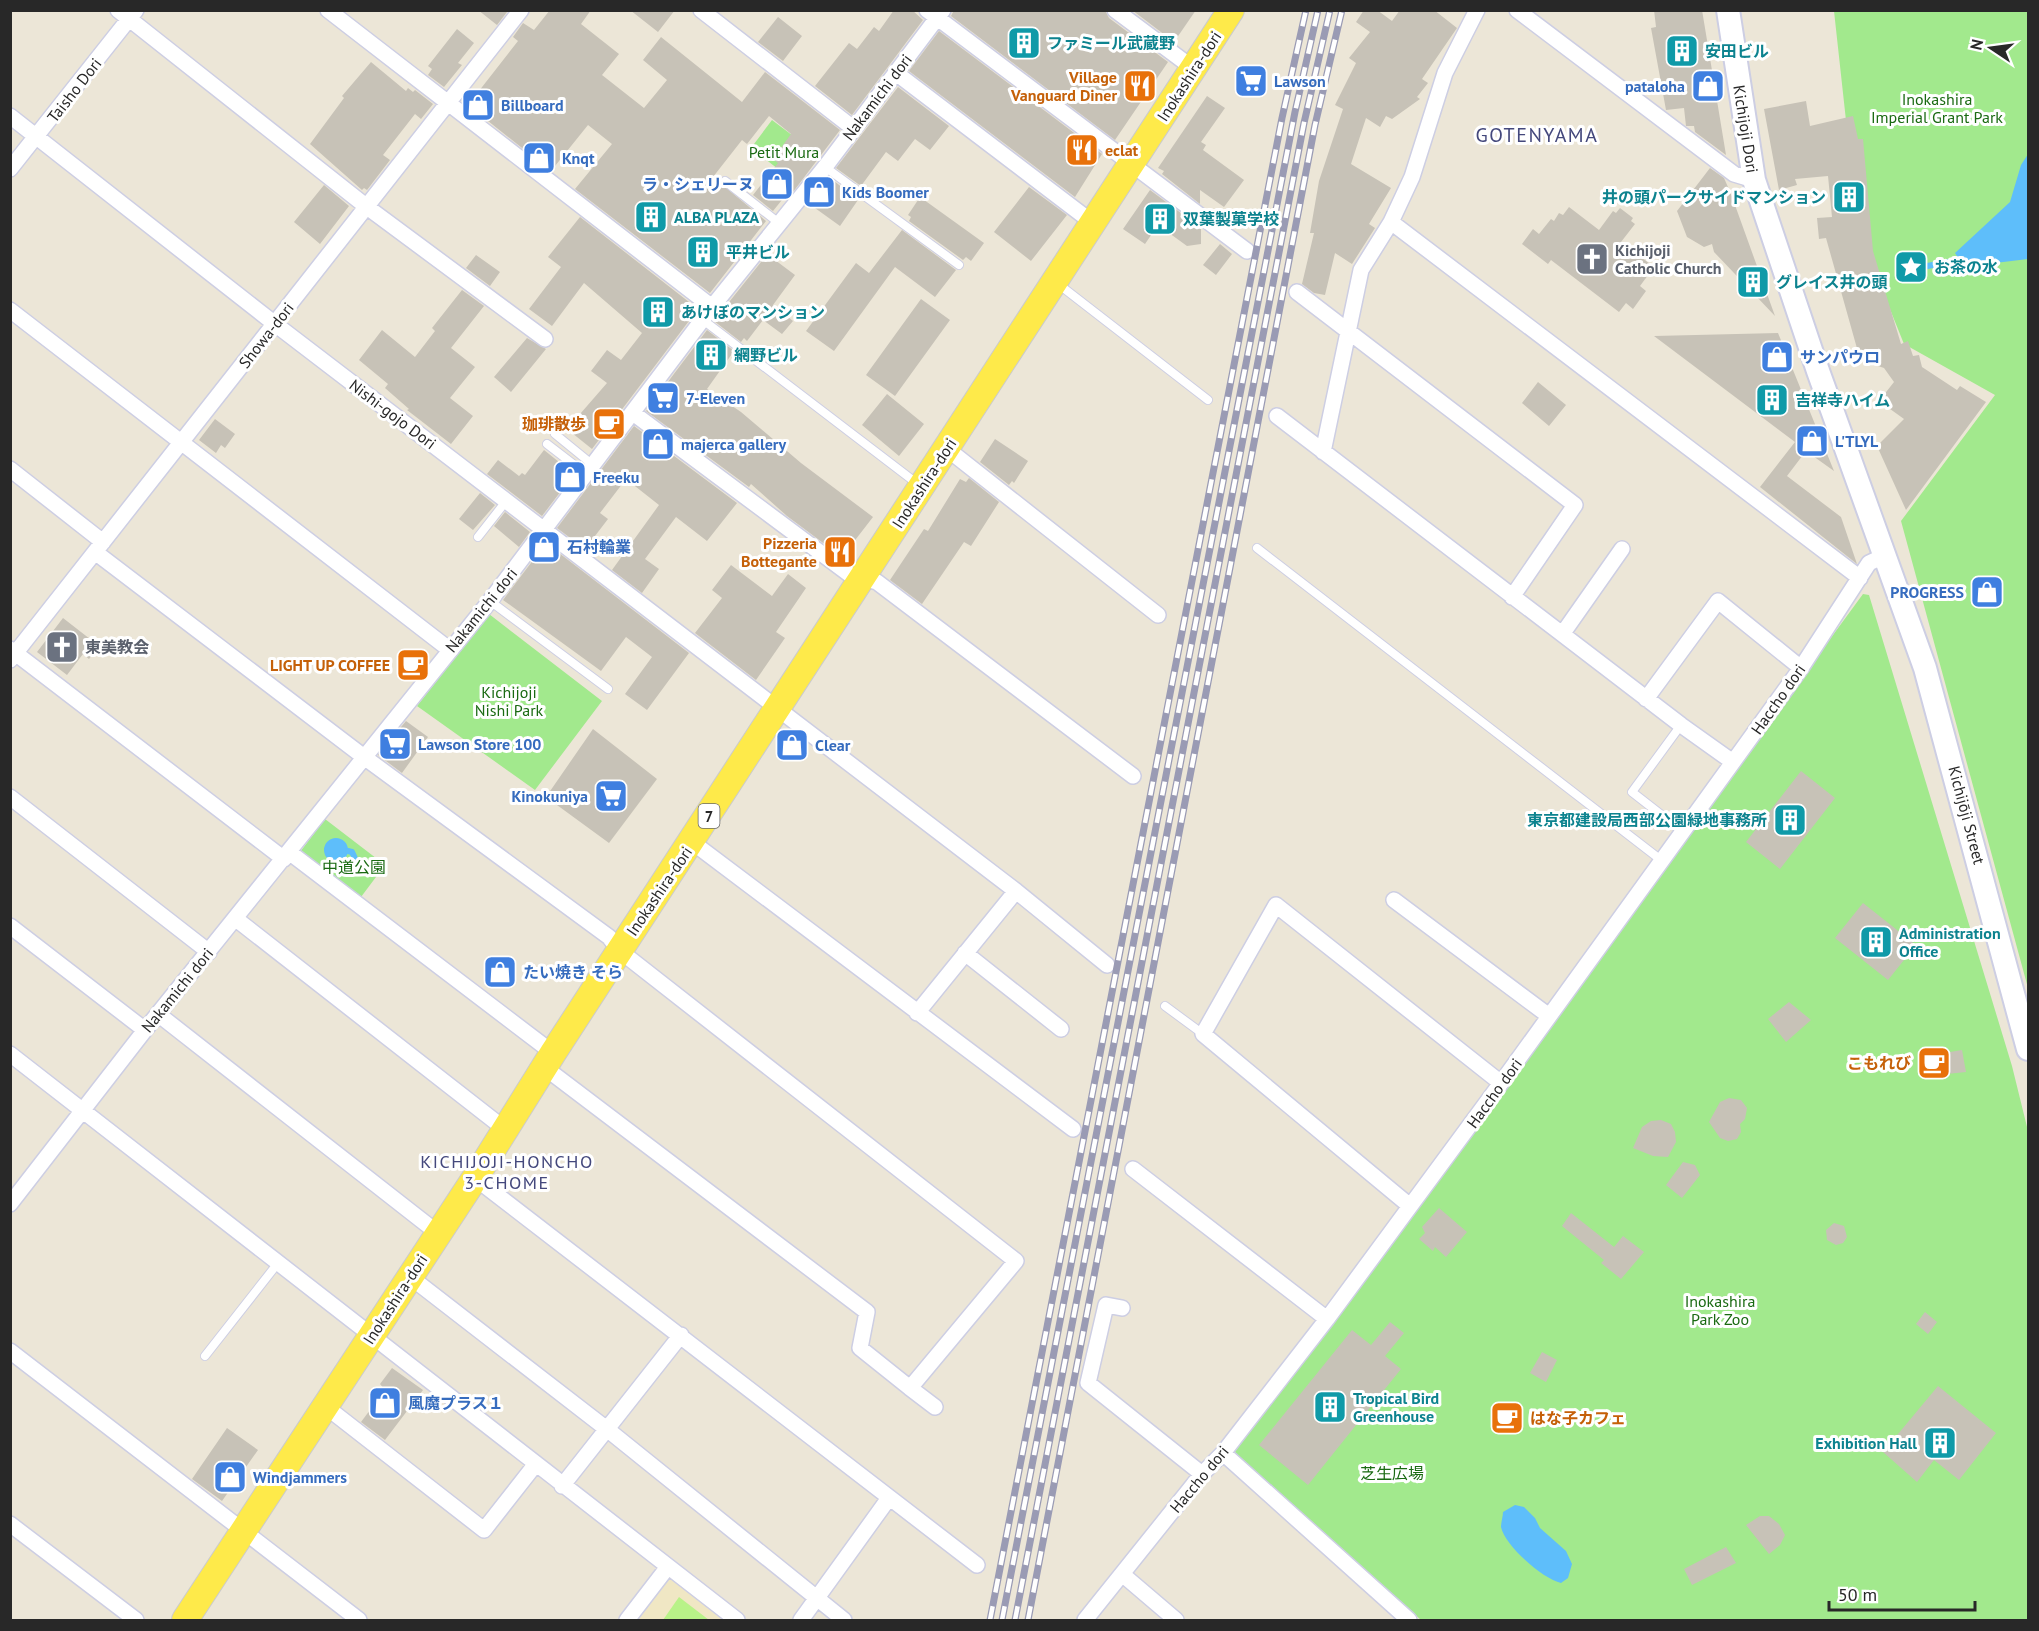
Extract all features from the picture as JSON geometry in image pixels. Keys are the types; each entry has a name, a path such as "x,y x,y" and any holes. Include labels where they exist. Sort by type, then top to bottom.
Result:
{"main road":[{"name":"Inokashira-dori","path":"185,1620 409,1276 439,1234 549,1060 1231,10"},
{"name":"Kichijoji Dori","path":"1728,10 1754,180 1818,371 1918,646 1950,752 2028,1050"}],"street":[{"path":"328,10 712,307"},
{"name":"Showa-dori","path":"12,654 99,547 521,10"},
{"path":"701,10 853,128"},
{"path":"1115,10 1194,69"},
{"path":"1323,452 1361,270 1391,222 1412,177 1445,73 1477,10"},
{"path":"1517,10 1734,174 1754,180"},
{"path":"128,13 367,207 545,339"},
{"name":"Taisho Dori","path":"10,169 128,13"},
{"path":"936,13 1131,165 1247,251"},
{"name":"Nakamichi dori","path":"10,1204 82,1109 490,601 712,307 896,73 936,13"},
{"path":"896,73 1093,223"},
{"name":"Nishi-gojo Dori","path":"10,116 275,324 1016,891 1107,965"},
{"path":"1391,222 1860,578"},
{"path":"1297,292 1575,504 1512,597"},
{"path":"10,310 450,650"},
{"path":"633,413 849,574 877,582 1133,776"},
{"path":"1276,417 1512,597 1563,633 1646,699 1733,762"},
{"path":"946,448 1158,615"},
{"path":"10,469 99,547 364,757 609,938 620,951 1016,1261 910,1388"},
{"path":"1563,633 1622,549"},
{"name":"Haccho dori","path":"1085,1620 1202,1474 1223,1453 1327,1319 1801,668 1869,563 1886,555"},
{"path":"1646,699 1718,601 1801,668"},
{"path":"12,654 286,856 549,1060 867,1312 860,1348 935,1407"},
{"path":"10,798 209,952"},
{"path":"692,842 1073,1129"},
{"path":"917,1013 1016,891"},
{"path":"1394,900 1549,1016"},
{"path":"1410,1206 1203,1034 1276,905 1501,1083"},
{"path":"236,918 506,1130"},
{"path":"10,926 145,1030"},
{"path":"965,953 1061,1029"},
{"path":"158,1014 439,1234"},
{"path":"10,1054 667,1568 737,1620"},
{"path":"1133,1169 1327,1319"},
{"path":"475,1178 977,1564"},
{"path":"409,1276 608,1430 816,1600 844,1620"},
{"path":"1122,1308 1106,1305 1088,1383 1202,1474"},
{"path":"562,1486 681,1335"},
{"path":"10,1351 359,1620"},
{"path":"326,1406 484,1530 535,1465"},
{"path":"1223,1453 1409,1620"},
{"path":"801,1620 889,1498"},
{"path":"10,1524 136,1620"},
{"path":"627,1620 667,1568"},
{"path":"1122,1574 1176,1620"}],"lane":[{"path":"825,166 959,265"},
{"path":"725,181 779,223"},
{"path":"1055,281 1208,400"},
{"path":"703,320 921,486"},
{"path":"555,434 590,469"},
{"path":"547,444 590,469"},
{"path":"477,537 507,500"},
{"path":"1257,548 1660,861"},
{"path":"490,601 608,689"},
{"path":"1681,725 1632,792 1682,831"},
{"path":"1165,1006 1203,1034"},
{"path":"205,1356 278,1263"}],"shaded area":[{"path":"670,1578 723,1620 638,1620"}],"green space":[{"name":"Inokashira Imperial Grant Park","path":"1834,11 2028,11 2028,988 1901,521 1995,395 1904,344 1858,230"},
{"name":"Petit Mura","path":"772,120 817,154 796,183 751,148"},
{"name":"Inokashira Park Zoo","path":"1863,594 1869,595 2012,1066 2028,1131 2028,1620 1421,1620 1234,1453"},
{"name":"Kichijoji Nishi Park","path":"489,614 602,701 535,790 417,706"},
{"name":"中道公園","path":"325,819 385,865 361,897 300,852"},
{"path":"679,1597 709,1620 663,1620"}],"water":[{"path":"2028,154 2028,259 1995,263 1968,273 1955,253 2010,202 2021,165"},
{"path":"336,838 345,841 348,850 345,859 336,862 327,859 324,850 327,841"},
{"path":"1515,1505 1524,1507 1535,1518 1540,1528 1566,1551 1572,1564 1568,1578 1561,1583 1535,1569 1517,1552 1504,1535 1501,1527 1503,1512"}],"building":[{"path":"478,10 506,10 507,12 497,25"},
{"path":"550,10 591,10 581,24 619,54 602,75 644,108 667,80 643,60 661,37 742,102 765,72 840,130 793,192 790,190 773,211 753,195 778,163 773,159 791,134 769,116 747,144 742,140 713,177 766,221 710,293 575,189 612,144 588,125 551,171 468,105 518,41 513,37 523,23 534,30"},
{"path":"630,10 675,10 658,32"},
{"path":"894,10 912,10 923,20 852,115 815,86 849,43 857,49 874,27 879,31"},
{"path":"954,10 1105,10 1109,18 1168,62 1115,140 951,16"},
{"path":"1132,10 1196,10 1174,42"},
{"path":"1364,10 1377,10 1392,21 1400,10 1434,10 1457,28 1422,79 1428,83 1417,97 1420,99 1392,119 1386,116 1380,127 1366,118 1351,164 1391,188 1369,224 1375,228 1352,264 1335,253 1325,295 1314,293 1302,284 1314,233 1310,233 1319,181 1343,109 1335,105 1356,63 1349,58 1370,32 1356,22"},
{"path":"1654,10 1702,10 1726,155 1695,132 1694,126 1686,126 1684,108 1666,110 1651,28 1656,27"},
{"path":"778,17 802,36 783,61 758,42"},
{"path":"457,29 474,43 458,63 462,65 444,87 428,75 432,69 428,66"},
{"path":"939,31 1102,154 1075,197 909,71"},
{"path":"371,62 406,91 408,88 413,92 415,90 433,104 421,119 415,114 383,155 390,160 367,190 364,188 362,190 310,144 344,98 342,96"},
{"path":"898,87 949,126 930,150 915,139 898,161 886,152 861,186 836,168"},
{"path":"1207,96 1225,108 1201,142 1206,145 1203,150 1244,180 1224,207 1200,190 1200,204 1162,174 1164,171 1158,168"},
{"path":"1806,101 1810,126 1853,116 1858,139 1863,139 1873,251 1901,344 1908,341 1913,356 1919,355 1922,367 1957,390 1960,386 1986,402 1906,510 1877,446 1904,419 1879,401 1894,382 1884,368 1875,365 1878,356 1860,359 1826,238 1819,239 1817,218 1832,217 1828,176 1795,179 1797,185 1779,190 1764,109"},
{"path":"1710,168 1724,178 1775,316 1714,252 1712,244 1704,247 1687,237 1677,211"},
{"path":"829,177 858,200 840,226 808,203"},
{"path":"324,185 349,206 320,244 294,222"},
{"path":"1029,187 1067,215 1031,261 994,232"},
{"name":"双葉製菓学校","path":"1150,190 1201,228 1201,244 1187,246 1158,225 1145,244 1123,229"},
{"path":"920,197 984,243 971,261 966,257 963,260 909,221 911,217 908,215"},
{"name":"Kichijoji Catholic Church","path":"1569,207 1599,230 1613,211 1616,213 1620,208 1633,218 1631,221 1635,224 1621,242 1654,267 1640,286 1646,291 1633,309 1626,303 1619,312 1551,260 1548,264 1522,244 1533,229 1539,234 1551,219 1554,221 1559,213 1563,215"},
{"path":"580,217 698,309 592,449 567,429 607,383 591,371 607,350 621,360 642,333 584,283 552,326 529,309 561,267 548,257"},
{"path":"902,230 956,270 935,297 895,267 834,351 806,331 856,263 869,273"},
{"path":"1220,244 1232,254 1216,275 1203,265"},
{"path":"769,252 777,258 775,260 795,275 773,305 793,321 782,334 763,320 747,341 744,338 741,342 714,321"},
{"path":"476,255 500,272 490,286 466,268"},
{"path":"462,290 484,306 451,348 475,367 450,398 473,416 451,444 407,410 409,409 385,388 388,384 359,360 382,330 415,357 435,331 432,328"},
{"path":"921,299 950,320 895,396 866,375"},
{"path":"707,330 734,351 707,389 741,412 801,463 873,517 842,557 787,516 751,484 749,487 646,411"},
{"name":"吉祥寺ハイム","path":"1778,333 1834,471 1806,451 1787,476 1841,517 1857,564 1760,487 1795,442 1654,336"},
{"path":"527,338 546,349 511,392 494,377"},
{"path":"1538,382 1566,405 1549,426 1522,403"},
{"path":"887,394 924,424 899,456 862,425"},
{"path":"215,419 235,434 225,448 221,445 216,453 199,440"},
{"path":"634,426 737,503 707,541 676,517 645,559 659,569 642,593 612,570 659,505 626,479 600,513 608,519 585,549 557,528"},
{"path":"995,439 1028,461 1014,483 1012,481 1009,485 980,462"},
{"path":"544,450 574,474 542,516 487,474 498,460 519,476 522,473 525,475"},
{"path":"969,478 999,502 971,546 964,542 922,604 890,580 924,529 928,531 960,479 966,482"},
{"path":"480,493 495,505 473,530 459,519"},
{"path":"505,512 530,532 519,547 494,526"},
{"path":"546,543 689,653 647,710 625,694 652,657 626,637 601,671 503,600"},
{"path":"731,565 772,596 788,574 806,588 776,632 785,638 756,680 695,633 722,598 712,590"},
{"path":"63,618 99,646 89,659 83,654 67,675 37,652"},
{"path":"406,721 428,737 402,773 378,755"},
{"path":"593,729 657,779 609,843 546,797"},
{"name":"東京都建設局西部公園緑地事務所","path":"1801,771 1835,798 1780,869 1746,842"},
{"name":"Administration Office","path":"1863,903 1916,945 1888,980 1835,938"},
{"path":"1789,1002 1811,1020 1786,1042 1768,1019"},
{"path":"1962,1050 1966,1072 1947,1074 1944,1053"},
{"path":"1729,1098 1741,1100 1747,1108 1737,1139 1728,1141 1720,1138 1709,1122 1720,1102"},
{"path":"1661,1120 1671,1124 1675,1132 1676,1142 1668,1157 1653,1156 1633,1148 1642,1127 1651,1121"},
{"path":"1683,1162 1695,1165 1700,1175 1682,1198 1666,1185"},
{"path":"1439,1208 1467,1232 1446,1257 1435,1247 1433,1251 1419,1239 1425,1233 1422,1227"},
{"path":"1571,1213 1614,1247 1623,1236 1644,1252 1621,1279 1601,1263 1604,1260 1562,1226"},
{"path":"1834,1223 1844,1226 1847,1237 1843,1243 1836,1245 1827,1240 1826,1230"},
{"path":"1925,1312 1937,1322 1928,1334 1916,1324"},
{"name":"Tropical Bird Greenhouse","path":"1390,1322 1404,1333 1385,1356 1401,1369 1308,1485 1259,1445 1352,1330 1371,1345"},
{"path":"1542,1352 1557,1360 1546,1382 1530,1373"},
{"path":"392,1368 423,1390 385,1440 361,1422 385,1390 380,1384"},
{"name":"Exhibition Hall","path":"1938,1386 1996,1433 1959,1480 1934,1460 1917,1482 1883,1452"},
{"path":"227,1428 258,1450 222,1501 192,1479"},
{"path":"1760,1516 1769,1516 1779,1524 1785,1535 1780,1545 1769,1554 1746,1525"},
{"path":"1726,1547 1736,1563 1692,1585 1684,1569"}],"waterway":[{"path":"1917,268 1959,260"},
{"path":"348,851 352,852 360,869 367,866"}],"railway":[{"path":"990,1620 1282,118 1306,10"},
{"path":"1002,1620 1295,112 1318,10"},
{"path":"1015,1620 1304,123 1330,10"},
{"path":"1028,1620 1315,125 1342,10"}],"place":[{"name":"ファミール武蔵野","path":"1024,43"},
{"name":"安田ビル","path":"1682,51"},
{"name":"Lawson","path":"1251,81"},
{"name":"Village Vanguard Diner","path":"1140,86"},
{"name":"pataloha","path":"1708,86"},
{"name":"Billboard","path":"478,105"},
{"name":"eclat","path":"1082,150"},
{"name":"Knqt","path":"539,158"},
{"name":"ラ・シェリーヌ","path":"777,184"},
{"name":"Kids Boomer","path":"819,192"},
{"name":"井の頭パークサイドマンション","path":"1849,197"},
{"name":"ALBA PLAZA","path":"651,217"},
{"name":"双葉製菓学校","path":"1160,219"},
{"name":"平井ビル","path":"703,252"},
{"name":"Kichijoji Catholic Church","path":"1592,259"},
{"name":"お茶の水","path":"1911,267"},
{"name":"グレイス井の頭","path":"1753,282"},
{"name":"あけぼのマンション","path":"658,312"},
{"name":"網野ビル","path":"711,355"},
{"name":"サンパウロ","path":"1777,357"},
{"name":"7-Eleven","path":"663,398"},
{"name":"吉祥寺ハイム","path":"1772,400"},
{"name":"珈琲散歩","path":"609,424"},
{"name":"L'TLYL","path":"1812,441"},
{"name":"majerca gallery","path":"658,444"},
{"name":"Freeku","path":"570,477"},
{"name":"石村輪業","path":"544,547"},
{"name":"Pizzeria Bottegante","path":"840,552"},
{"name":"PROGRESS","path":"1987,592"},
{"name":"東美教会","path":"62,647"},
{"name":"LIGHT UP COFFEE","path":"413,665"},
{"name":"Lawson Store 100","path":"395,744"},
{"name":"Clear","path":"792,745"},
{"name":"Kinokuniya","path":"611,796"},
{"name":"東京都建設局西部公園緑地事務所","path":"1790,820"},
{"name":"Administration Office","path":"1876,942"},
{"name":"たい焼き そら","path":"500,972"},
{"name":"こもれび","path":"1934,1063"},
{"name":"風魔プラス１","path":"385,1403"},
{"name":"Tropical Bird Greenhouse","path":"1330,1407"},
{"name":"はな子カフェ","path":"1507,1418"},
{"name":"Exhibition Hall","path":"1940,1443"},
{"name":"Windjammers","path":"230,1477"}],"district":[{"name":"GOTENYAMA","path":"1537,135"},
{"name":"KICHIJOJI-HONCHO 3-CHOME","path":"507,1171"}],"park label":[{"name":"芝生広場","path":"1392,1473"}]}
